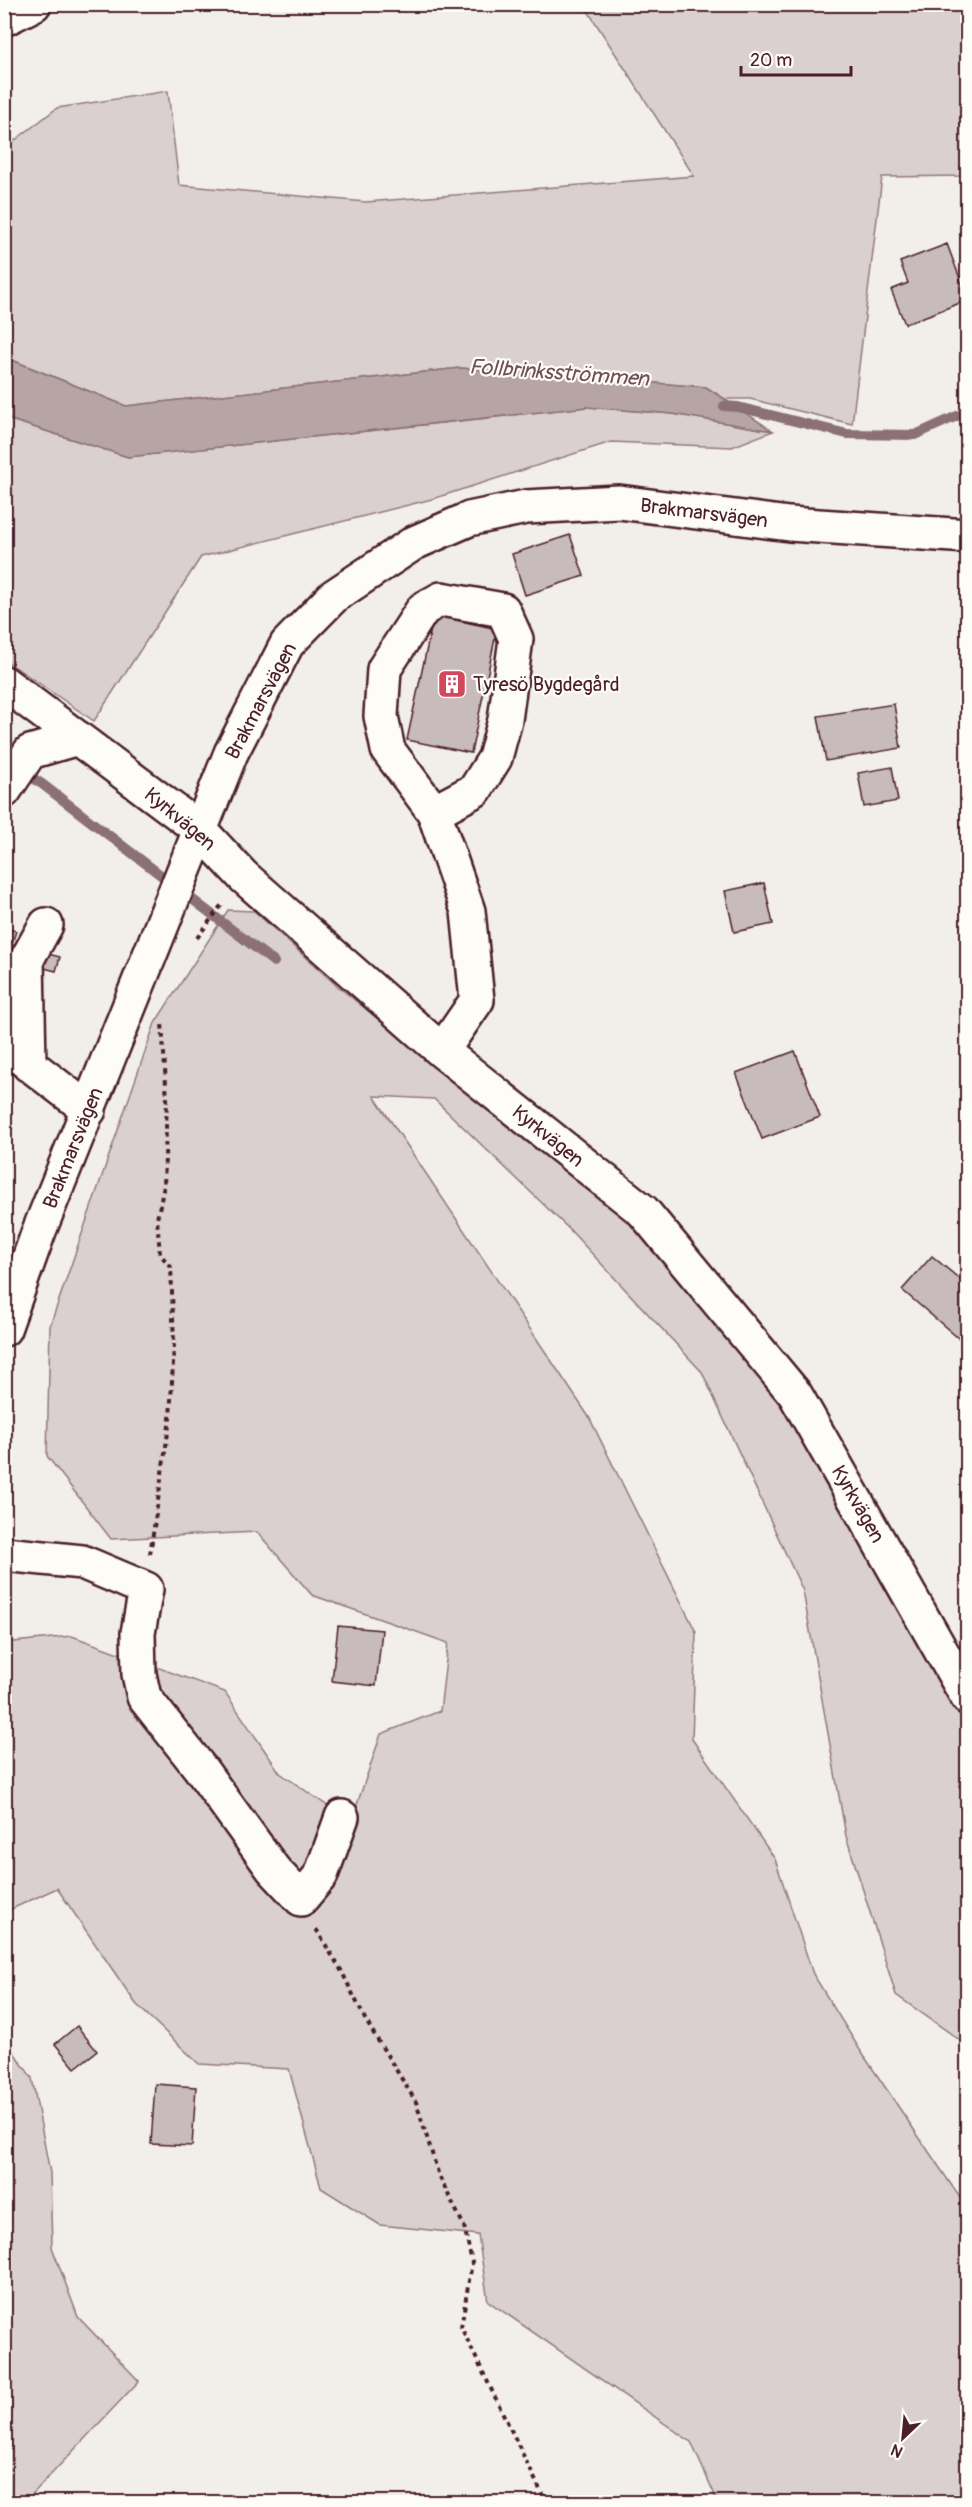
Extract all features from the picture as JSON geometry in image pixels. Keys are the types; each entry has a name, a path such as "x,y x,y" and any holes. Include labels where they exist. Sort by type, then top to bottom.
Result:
{"street":[{"path":"4,19 34,4"},
{"name":"Brakmarsvägen","path":"4,1329 39,1231 231,753 287,644 333,597 414,543 469,519 525,507 619,502 789,524 968,536"},
{"path":"434,812 475,790 495,758 505,720 516,639 503,610 441,598 423,609 384,669 381,716 388,750 434,812 468,911 477,1000 442,1051"},
{"name":"Kyrkvägen","path":"4,683 199,830 243,876 442,1051 644,1212 795,1394 968,1698"},
{"path":"14,776 30,752 78,738"},
{"path":"46,925 27,959 16,1055 88,1110"},
{"path":"4,1554 82,1562 146,1589 138,1633 139,1674 144,1697 200,1768 273,1869 301,1899 321,1875 342,1816"}],"path":[{"path":"193,944 221,906"},
{"path":"146,1589 170,1419 174,1344 171,1267 160,1254 157,1219 165,1186 167,1100 164,1031 160,1017"},
{"path":"301,1899 366,2021 416,2102 439,2176 464,2226 472,2262 461,2327 546,2502"}],"shaded area":[{"path":"584,5 967,5 967,176 882,177 852,424 750,399 725,399 706,387 460,368 126,406 5,357 5,148 57,108 168,91 179,185 366,202 694,176"},
{"path":"4,357 126,406 460,368 706,387 773,431 673,414 587,407 128,457 5,418"},
{"path":"587,407 673,414 773,431 732,447 611,442 432,499 201,557 94,721 5,660 4,418 128,457"},
{"path":"228,910 254,911 335,984 432,1063 613,1203 702,1301 778,1398 942,1681 967,1729 967,2045 896,1995 846,1836 803,1591 702,1372 570,1230 434,1099 374,1096 589,1417 696,1632 692,1739 775,1859 813,1974 860,2050 967,2208 967,2502 718,2502 691,2442 488,2301 478,2235 380,2225 321,2188 289,2069 199,2064 136,2004 57,1888 5,1912 4,1643 72,1636 225,1692 280,1773 351,1822 381,1734 440,1711 448,1643 312,1595 257,1532 111,1539 47,1456 50,1326 155,1023"},
{"path":"5,2040 32,2078 50,2173 52,2247 78,2317 139,2381 25,2502 4,2502"}],"building":[{"path":"947,244 968,300 905,324 891,290 908,283 900,262"},
{"path":"570,535 584,576 525,595 512,554"},
{"name":"Tyresö Bygdegård","path":"434,615 497,629 471,753 407,740"},
{"path":"894,704 901,748 826,761 818,716"},
{"path":"892,767 898,801 864,807 858,773"},
{"path":"764,883 773,924 734,932 725,891"},
{"path":"4,927 16,931 10,950 4,948"},
{"path":"44,953 60,957 56,971 40,967"},
{"path":"795,1051 820,1117 762,1139 736,1073"},
{"path":"932,1256 968,1286 968,1339 964,1343 902,1290"},
{"path":"338,1626 382,1630 376,1686 332,1681"},
{"path":"77,2026 97,2051 75,2068 55,2044"},
{"path":"155,2084 196,2087 192,2146 151,2144"}],"waterway":[{"name":"Follbrinksströmmen","path":"724,406 738,407 847,434 915,435 968,411"},
{"path":"20,770 42,784 274,962"}],"place":[{"name":"Tyresö Bygdegård","path":"452,684"}]}
